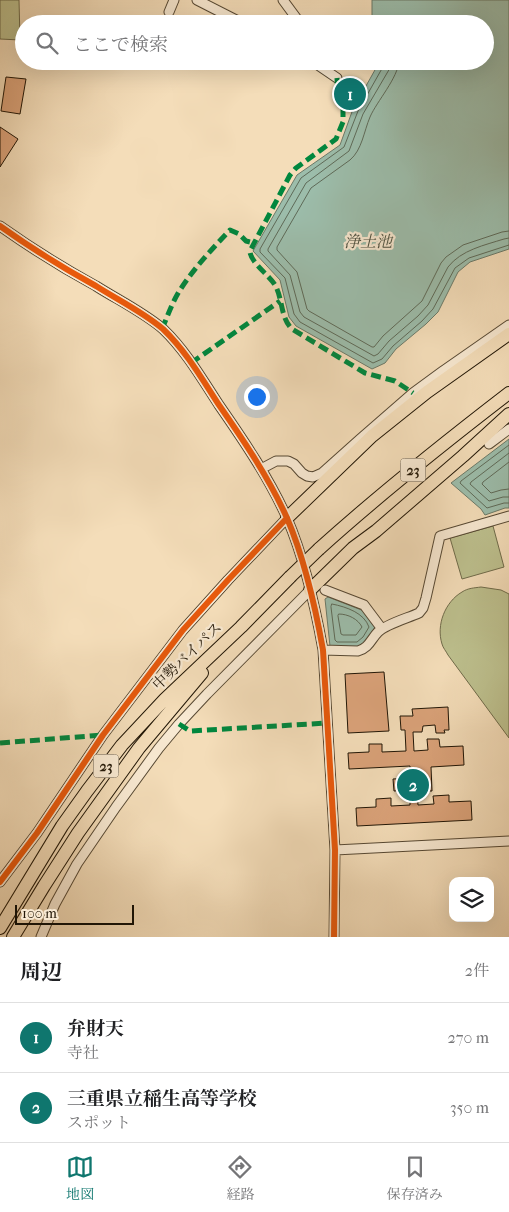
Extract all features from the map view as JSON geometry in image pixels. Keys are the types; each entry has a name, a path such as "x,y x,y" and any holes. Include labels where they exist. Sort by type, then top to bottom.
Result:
{"highway":[{"path":"287,518 372,436 427,392 509,334"},
{"name":"中勢バイパス","path":"0,928 62,826 87,791 122,745 165,699 241,628 319,549 443,444 509,393"},
{"path":"310,590 353,548 376,531 509,414"},
{"name":"中勢バイパス","path":"13,937 78,833 139,748 241,628"}],"street":[{"path":"169,12 174,0"},
{"path":"196,0 218,15"},
{"path":"283,0 294,15"},
{"path":"325,70 337,78"},
{"path":"0,226 60,266 133,308 162,329 192,363 261,469 287,518 299,550 310,590 323,650 335,850 334,937"},
{"path":"261,469 276,461 288,461 307,476 313,477 322,473 413,393 509,325"},
{"path":"489,444 509,429"},
{"path":"323,650 358,652 368,646 382,628 419,613 423,608 440,536 509,516"},
{"path":"0,882 37,834 103,736 183,630 287,518"},
{"path":"41,937 55,904 77,864 131,785 159,748 207,694 310,590"},
{"path":"325,590 364,606 382,628"},
{"path":"335,850 509,841"}],"green space":[{"path":"0,0 19,0 19,15 15,15 15,40 0,39"},
{"path":"493,526 504,567 462,579 450,538"},
{"path":"481,587 501,590 509,594 509,738 448,655 440,637 443,615 451,602 464,591"}],"water":[{"name":"浄土池","path":"372,0 509,0 509,249 470,262 458,272 438,312 396,349 385,363 372,369 296,326 289,317 280,280 253,251 297,175 340,145 353,109 375,70 494,70 494,15 372,15"},
{"path":"509,439 509,508 485,515 481,509 451,483"},
{"path":"328,597 364,611 375,627 366,641 353,648 330,646 325,599"}],"building":[{"path":"6,77 26,79 20,114 1,111"},
{"path":"0,127 18,139 0,167"},
{"path":"384,672 389,731 348,733 345,674"},
{"path":"448,707 449,730 444,730 445,733 436,733 435,725 423,726 422,732 413,732 414,751 428,750 427,739 439,739 440,747 463,746 464,765 431,767 432,791 417,791 418,805 434,804 433,796 449,795 449,802 471,801 472,820 357,826 356,808 376,807 376,799 391,798 391,806 410,805 410,790 394,791 393,779 410,778 410,766 349,769 348,753 369,752 369,744 382,744 382,752 406,751 405,730 401,730 400,716 413,716 412,709"}],"marked path":[{"path":"337,78 338,94 343,107 343,122 336,139 296,168 290,175 250,251 253,260 278,290 285,319 292,329 365,373 395,381 413,393"},
{"path":"162,329 173,302 182,287 199,264 230,230 239,234 246,241 254,243"},
{"path":"191,363 280,301"},
{"path":"179,724 190,731 328,723"},
{"path":"0,743 103,735"}],"cycle path":[{"path":"0,226 47,258 139,312 163,329 179,346 247,446 287,518 309,583 323,650 335,850 334,937"},
{"path":"0,882 37,833 103,735 183,630 287,518"}],"place":[{"name":"弁財天","path":"350,94"},
{"name":"三重県立稲生高等学校","path":"413,785"}]}
